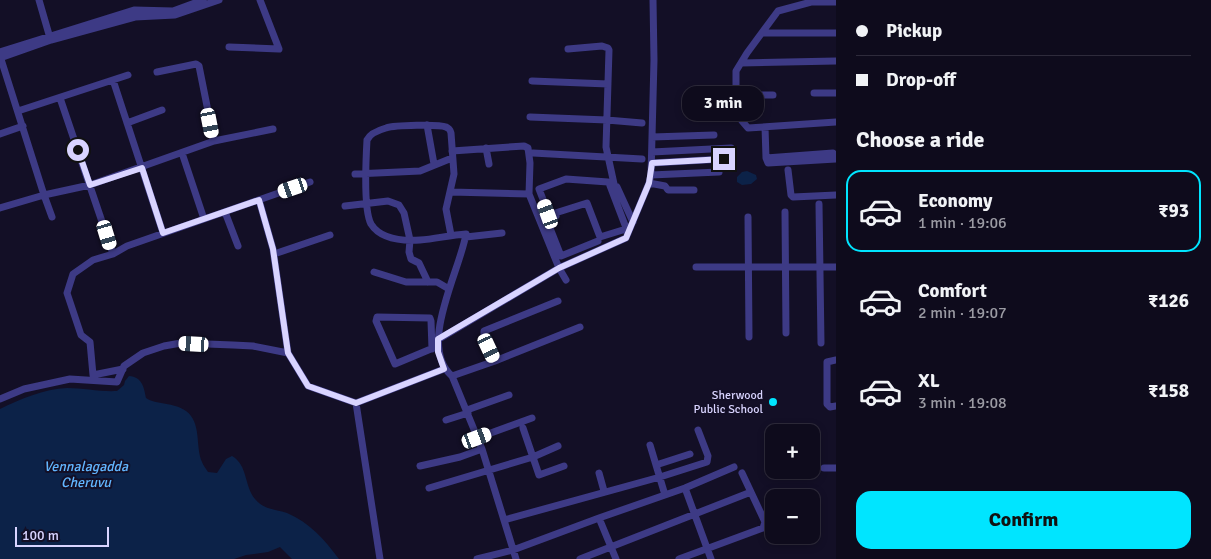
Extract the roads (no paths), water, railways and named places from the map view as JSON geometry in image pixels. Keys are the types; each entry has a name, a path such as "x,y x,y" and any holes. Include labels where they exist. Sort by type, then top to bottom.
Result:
{"street":[{"path":"39,0 50,38"},
{"path":"0,52 137,14 173,10 203,0"},
{"path":"137,14 175,15 219,0"},
{"path":"229,47 279,49 260,0"},
{"path":"516,559 482,449 452,376 444,369 438,352 436,345 432,321 430,318 377,317 376,321 395,364 436,345 559,268 602,250 628,230 651,175 653,0"},
{"path":"836,2 811,2 778,10 736,71 736,95 742,121 748,128 836,122"},
{"path":"762,33 836,33"},
{"path":"50,38 0,57 52,217"},
{"path":"568,49 602,46 608,48 607,156 628,230"},
{"path":"741,63 836,61"},
{"path":"157,72 196,64 199,66 214,141"},
{"path":"18,111 128,75"},
{"path":"113,80 163,233"},
{"path":"532,81 608,84"},
{"path":"814,93 836,93"},
{"path":"736,95 773,95"},
{"path":"60,98 113,254"},
{"path":"127,123 162,110"},
{"path":"530,117 642,123"},
{"path":"427,125 434,164"},
{"path":"451,235 446,209 454,174 449,129 444,126 427,125 388,127 369,135 366,140 366,193 370,222 377,230 384,235 410,240 451,235 466,234 466,237 502,233"},
{"path":"0,134 23,126"},
{"path":"765,127 766,158 770,164 836,158"},
{"path":"0,208 44,195 90,185 214,141 273,129"},
{"path":"652,137 714,135"},
{"path":"355,174 420,171 452,154 486,148 524,146 528,148 530,163 529,194 557,256"},
{"path":"486,148 488,164"},
{"path":"652,152 731,148"},
{"path":"182,153 204,219"},
{"path":"533,153 642,159"},
{"path":"652,163 724,159"},
{"path":"788,170 791,195 793,197 836,195"},
{"path":"651,175 719,172"},
{"path":"566,179 608,182 628,230 600,237 587,203 549,215 539,189 566,179"},
{"path":"123,369 93,375 90,342 81,335 67,293 73,274 93,260 113,254 127,246 310,182"},
{"path":"649,183 665,186 668,190 694,190"},
{"path":"451,192 529,194"},
{"path":"259,200 274,254 288,353 308,386 356,403 444,369"},
{"path":"345,206 388,201 399,206 404,213 410,240 409,252 411,259 419,263 428,282"},
{"path":"819,204 821,343"},
{"path":"566,280 559,268 548,222 550,218 585,208 602,250"},
{"path":"226,212 238,246"},
{"path":"784,212 786,333"},
{"path":"748,218 749,337"},
{"path":"274,254 330,235"},
{"path":"436,345 444,301 466,237"},
{"path":"557,256 563,256 598,241"},
{"path":"696,267 836,266"},
{"path":"374,272 406,282 437,282 449,290"},
{"path":"495,361 484,332 558,301"},
{"path":"452,376 580,327"},
{"path":"0,399 24,389 70,379 117,382 124,366 143,352 181,343 253,346 288,353"},
{"path":"836,360 827,362 827,404 830,407 836,406"},
{"path":"446,420 508,395"},
{"path":"356,403 380,559"},
{"path":"477,438 532,418"},
{"path":"523,428 539,475 564,466"},
{"path":"504,520 660,477 707,462 708,456 698,430"},
{"path":"650,445 665,495"},
{"path":"429,488 533,456 558,446"},
{"path":"420,466 460,457 482,449"},
{"path":"656,465 690,454"},
{"path":"477,559 513,550 685,488 734,467"},
{"path":"824,468 836,468"},
{"path":"599,473 604,491"},
{"path":"679,559 763,528 765,522 742,473"},
{"path":"685,488 711,559"},
{"path":"580,559 751,492"},
{"path":"599,518 616,559"}],"water":[{"path":"747,171 756,175 757,179 751,184 742,185 737,182 737,177 742,172"},
{"name":"Vennalagadda Cheruvu","path":"129,376 140,380 146,398 181,408 191,416 196,428 202,463 208,472 217,473 226,459 232,456 241,465 249,488 258,503 287,513 303,522 322,538 339,559 292,559 280,547 268,552 234,559 0,559 0,409 32,395 50,390 73,388 117,391 124,385"}],"place":[{"name":"Sherwood Public School","path":"773,402"}]}
